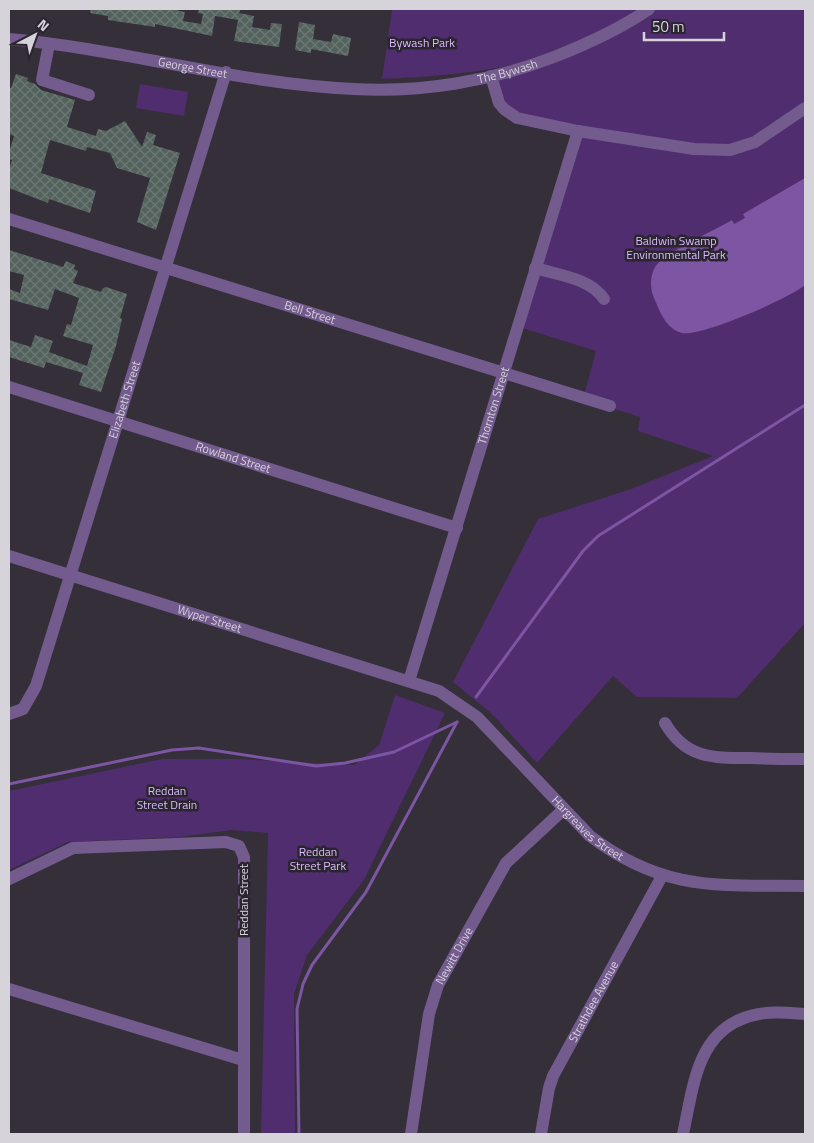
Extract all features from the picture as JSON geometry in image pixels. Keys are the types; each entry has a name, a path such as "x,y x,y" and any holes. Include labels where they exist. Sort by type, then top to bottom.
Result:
{"street":[{"name":"The Bywash","path":"354,89 415,88 491,76 542,61 585,44 649,9"},
{"name":"George Street","path":"9,35 49,44 301,85 354,89"},
{"name":"George Street","path":"9,39 32,41"},
{"path":"49,44 42,80 89,95"},
{"name":"Elizabeth Street","path":"9,714 23,708 32,695 119,421 226,72"},
{"path":"491,76 500,103 510,115 526,121 578,131 710,150 730,150 743,147 765,137 805,108"},
{"name":"Thornton Street","path":"409,681 578,131"},
{"name":"Bell Street","path":"9,219 610,406"},
{"path":"535,268 587,284 597,290 604,299"},
{"name":"Rowland Street","path":"9,387 457,528"},
{"name":"Wyper Street","path":"9,556 409,681"},
{"name":"Hargreaves Street","path":"409,681 430,687 447,695 484,725 563,810 607,849 640,867 662,876 706,885 805,886"},
{"path":"665,723 671,733 683,744 707,756 805,759"},
{"name":"Newitt Drive","path":"411,1134 429,1014 438,984 506,863 563,810"},
{"name":"Reddan Street","path":"9,879 73,848 226,842 239,846 244,857 244,1134"},
{"name":"Strathdee Avenue","path":"541,1134 547,1094 553,1076 662,876"},
{"path":"9,990 243,1060"},
{"path":"686,1134 699,1064 709,1045 717,1036 735,1022 748,1017 761,1014 805,1014"}],"green space":[{"name":"Bywash Park","path":"390,9 643,9 579,41 529,61 463,73 382,79 392,10"},
{"name":"Baldwin Swamp Environmental Park","path":"650,9 805,9 805,623 737,698 637,697 613,676 537,763 492,714 453,682 538,519 631,489 713,456 638,431 640,417 583,399 596,351 516,326 576,132 516,119 490,77 519,70"},
{"path":"140,84 188,92 184,116 136,108"},
{"path":"395,695 445,713 364,880 307,955 294,994 295,1134 261,1134 268,833 232,830 179,837 68,842 9,870 9,791 162,759 235,759 354,765 379,745"}],"shaded area":[{"path":"805,178 805,285 781,299 744,316 707,329 692,333 682,333 672,328 661,314 651,289 652,274 659,262 683,246 732,220 734,224 745,218 743,214"}],"building":[{"path":"91,9 179,9 178,11 185,12 183,21 201,24 203,14 198,13 199,9 240,10 239,13 254,16 252,27 270,30 271,23 282,24 279,47 234,41 238,20 215,16 212,36 155,24 155,27 108,20 108,16 90,13"},
{"path":"299,22 315,25 313,39 331,42 333,34 351,38 348,56 311,49 311,53 295,50"},
{"path":"16,74 28,78 27,81 35,84 41,90 75,100 67,127 96,136 98,129 106,131 125,121 142,147 147,132 156,135 153,145 180,153 156,230 137,222 150,178 117,168 110,153 87,147 86,151 50,140 41,173 96,191 90,213 49,199 48,203 9,188 9,169 12,160 9,159 9,152 14,136 9,134 9,87 11,88"},
{"path":"9,250 63,267 66,261 75,265 74,269 78,271 73,283 101,292 106,287 127,294 120,318 122,319 116,346 101,392 79,385 83,373 46,362 44,368 9,357 9,340 31,347 35,335 53,341 49,352 87,366 93,345 63,336 67,324 71,325 79,298 55,289 48,310 9,299 9,289 20,293 24,275 9,271"}],"waterway":[{"path":"476,697 583,551 598,536 805,405"},
{"path":"9,784 172,750 199,748 316,766 345,763 394,752 457,722"},
{"path":"299,1134 297,1009 303,984 312,965 366,892 457,722"}],"park label":[{"name":"Reddan Street Drain","path":"167,798"},
{"name":"Reddan Street Park","path":"318,859"}]}
